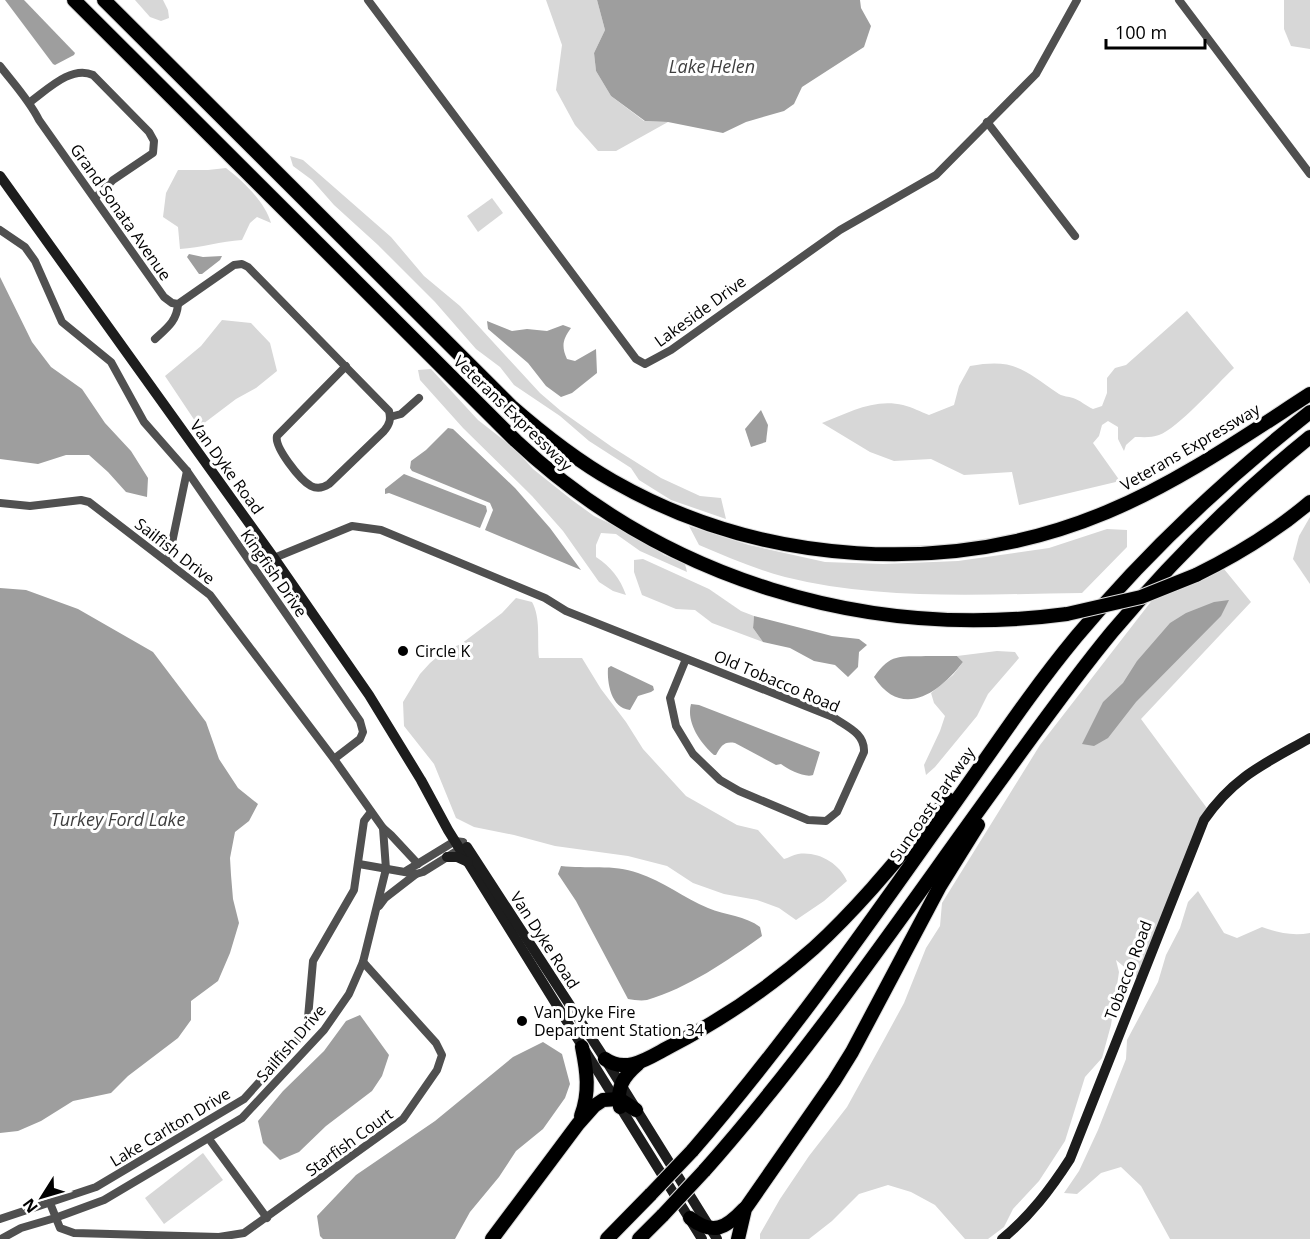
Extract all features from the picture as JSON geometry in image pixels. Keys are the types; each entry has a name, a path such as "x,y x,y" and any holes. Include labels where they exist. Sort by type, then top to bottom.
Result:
{"highway":[{"name":"Veterans Expressway","path":"74,0 516,441 560,480 605,513 667,548 713,569 791,595 837,606 897,616 969,620 1066,614 1142,597 1196,576 1250,546 1310,502"},
{"name":"Veterans Expressway","path":"104,0 519,413 563,448 605,476 661,505 711,525 789,545 873,555 954,551 1029,538 1105,512 1156,489 1310,394"},
{"name":"Suncoast Parkway","path":"607,1239 692,1151 760,1071 799,1020 994,745 1077,636 1152,554 1238,471 1310,412"},
{"path":"639,1239 704,1172 804,1051 1025,746 1113,632 1168,570 1233,505 1310,437"},
{"path":"618,1097 626,1074 639,1062 738,1008 814,948 863,899 994,745"},
{"path":"690,1218 708,1232 728,1224 745,1209 816,1109 852,1052 940,886 1025,746"},
{"path":"578,1124 588,1094 588,1074 582,1047"},
{"path":"604,1059 619,1066 639,1062"},
{"path":"618,1097 636,1110"},
{"path":"492,1239 578,1124 598,1103 618,1097"},
{"path":"738,1239 745,1209"}],"main road":[{"name":"Van Dyke Road","path":"0,176 369,694 459,844 604,1059 618,1097"},
{"name":"Tobacco Road","path":"1002,1239 1040,1203 1070,1159 1204,820 1226,791 1238,781 1310,738"},
{"name":"Van Dyke Road","path":"459,844 582,1047 618,1097 690,1218"},
{"path":"447,857 457,857 468,862"},
{"path":"636,1110 708,1232"}],"street":[{"name":"Lakeside Drive","path":"368,0 636,359 645,364 671,350 840,230 936,175 1036,75 1077,0"},
{"path":"1179,0 1310,174"},
{"name":"Grand Sonata Avenue","path":"0,66 30,102 39,120 164,297 178,304"},
{"path":"30,102 68,76 76,72 85,72 93,75 149,132 154,141 153,153 113,180 95,198"},
{"path":"987,122 1076,236"},
{"name":"Kingfish Drive","path":"0,230 24,247 35,261 62,322 111,362 144,422 188,471 360,722 363,732 360,739 334,759"},
{"path":"155,339 175,320 178,304 230,267 242,264 248,267 346,366 389,411 389,425 329,484 319,488 306,483 281,452 276,441 277,436 346,366"},
{"path":"390,417 401,414 418,398"},
{"path":"168,562 188,471"},
{"name":"Sailfish Drive","path":"0,503 30,506 81,500 89,502 168,562 210,595 334,759"},
{"name":"Old Tobacco Road","path":"274,558 352,526 381,530 545,598 566,611 833,717 862,737 864,744 864,752 837,812 826,821 807,820 739,791 710,772 693,754 676,726 670,698 686,659"},
{"path":"334,759 382,828 418,864"},
{"name":"Lake Carlton Drive","path":"0,1219 96,1187 244,1099 307,1029 314,961 354,890 364,821 371,812"},
{"path":"363,963 386,869 382,828"},
{"path":"376,909 385,898 416,874 447,857 459,844"},
{"path":"406,871 459,844"},
{"path":"359,864 416,874"},
{"name":"Sailfish Drive","path":"1,1239 21,1228 104,1200 242,1118 324,1030 349,994 363,963"},
{"name":"Starfish Court","path":"55,1218 60,1228 74,1233 219,1237 244,1233 403,1119 437,1070 442,1055 436,1043 363,963"},
{"path":"208,1139 267,1218"},
{"path":"50,1203 55,1218"}],"shaded area":[{"path":"135,0 163,0 169,18 161,21 150,17"},
{"path":"546,0 597,0 605,30 594,53 596,71 611,96 644,121 668,122 616,151 598,151 575,125 556,90 562,45"},
{"path":"1284,0 1310,0 1310,49 1291,46 1284,29"},
{"path":"290,156 303,160 391,237 424,276 460,306 540,393 561,411 661,478 700,496 721,498 726,519 671,500 639,480 631,468 589,441 560,416 514,385 500,367 476,349 435,302 378,245 334,205 312,180 293,166"},
{"path":"226,168 259,200 271,223 257,217 250,223 242,240 180,249 178,227 163,217 166,193 178,170"},
{"path":"492,198 503,213 478,232 467,216"},
{"path":"1187,311 1234,368 1167,431 1156,436 1135,437 1126,445 1124,451 1118,439 1118,427 1108,421 1102,425 1099,436 1093,443 1120,481 1019,505 1012,472 964,475 931,459 894,461 870,452 822,423 861,408 882,403 903,405 929,415 954,405 959,386 970,366 985,364 1009,365 1018,368 1059,394 1076,399 1093,409 1102,406 1107,393 1107,378 1115,368 1126,365"},
{"path":"222,320 251,323 270,343 277,371 199,427 165,376 201,346"},
{"path":"431,369 478,420 515,449 533,469 572,500 594,516 638,537 664,555 685,564 687,572 640,551 616,534 601,533 596,545 596,557 614,573 626,595 613,591 599,582 563,531 532,496 463,428 420,380 418,370"},
{"path":"1310,517 1310,584 1293,559 1299,536"},
{"path":"689,526 749,545 825,562 883,564 958,561 1049,548 1107,529 1127,530 1127,547 1082,593 970,595 895,593 822,585 763,570 699,545"},
{"path":"643,559 709,589 741,611 754,616 753,628 763,642 712,623 695,610 676,609 642,595 634,572 634,560"},
{"path":"1224,569 1251,602 1141,719 1212,815 1198,838 1140,980 1116,960 1119,972 1111,1025 1102,1058 1085,1077 1065,1141 1039,1181 1013,1209 1004,1227 988,1239 965,1239 935,1205 911,1192 888,1185 859,1194 832,1221 809,1239 760,1239 760,1234 780,1199 809,1156 847,1107 904,1003 926,948 940,926 942,903 1040,745 1153,599"},
{"path":"516,598 532,602 535,608 538,622 539,658 582,658 643,749 686,796 737,825 758,830 784,859 798,854 820,856 839,869 847,881 824,901 796,920 779,908 757,900 724,894 693,883 667,866 628,856 555,846 474,827 456,818 434,764 404,726 403,702 420,674 430,663 444,651 461,644 502,613"},
{"path":"997,651 1015,652 1019,658 988,694 977,716 926,775 924,765 945,716 934,703 931,693 953,675 963,662 957,656"},
{"path":"1198,891 1224,933 1237,938 1262,927 1286,933 1310,933 1310,1239 1170,1239 1141,1186 1121,1167 1101,1173 1077,1194 1064,1193 1079,1171 1098,1130 1126,1059 1127,1040 1158,982 1166,955 1180,928 1188,902"},
{"path":"203,1153 223,1180 164,1224 145,1198"}],"water":[{"path":"5,0 24,0 75,53 74,55 53,64"},
{"name":"Lake Helen","path":"597,0 860,0 861,8 871,26 864,47 802,87 794,104 784,111 746,122 723,133 668,122 645,121 611,96 596,71 594,53 605,30"},
{"path":"189,254 203,257 222,256 220,260 199,274 187,257"},
{"path":"0,277 32,342 51,367 82,389 105,423 131,451 148,478 147,497 126,492 89,455 66,455 38,464 0,459"},
{"path":"487,321 512,331 527,329 547,331 563,325 571,328 564,343 567,359 575,361 596,349 597,373 572,393 561,397 546,386 528,363 488,329"},
{"path":"761,410 768,425 766,442 751,447 745,429"},
{"path":"448,428 453,429 515,488 550,528 581,570 485,530 493,510 490,503 412,471 411,461"},
{"path":"404,474 486,506 487,511 480,528 389,493 385,494 385,489"},
{"name":"Turkey Ford Lake","path":"0,588 26,590 78,609 153,652 206,722 219,759 238,788 258,804 249,821 235,832 230,858 233,899 239,923 230,953 218,981 191,1001 191,1020 178,1038 128,1076 111,1093 73,1101 41,1121 18,1131 0,1133"},
{"path":"1229,600 1221,616 1136,702 1108,738 1094,746 1082,744 1103,702 1123,683 1137,661 1170,623 1186,613 1214,602"},
{"path":"754,616 832,636 859,639 867,645 859,652 858,667 848,677 835,665 814,661 790,648 763,642 753,628"},
{"path":"957,656 963,662 932,692 920,697 908,699 896,697 885,690 874,677 880,669 896,658"},
{"path":"611,666 653,686 654,690 638,696 630,710 618,705 608,681 608,668"},
{"path":"691,704 699,705 820,752 813,775 801,774 781,764 776,765 735,743 725,744 714,755 695,732 690,711"},
{"path":"561,866 609,868 638,873 708,908 754,923 760,927 762,936 692,981 647,1000 628,999 576,901 558,874"},
{"path":"360,1015 389,1055 382,1076 372,1091 326,1126 299,1152 280,1160 263,1143 258,1121 283,1091 324,1051 346,1021"},
{"path":"543,1042 562,1054 570,1084 565,1098 543,1129 516,1151 499,1177 470,1212 455,1239 323,1239 320,1236 317,1216 356,1175 435,1121 513,1057"}],"place":[{"name":"Circle K","path":"403,651"},
{"name":"Van Dyke Fire Department Station 34","path":"522,1021"}]}
